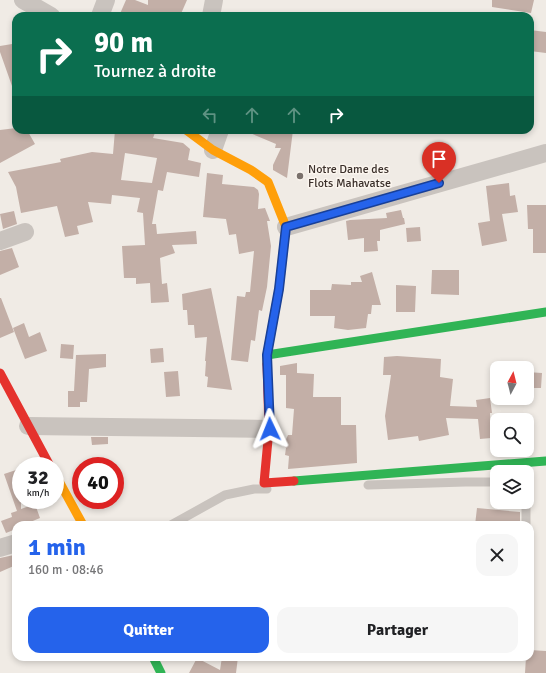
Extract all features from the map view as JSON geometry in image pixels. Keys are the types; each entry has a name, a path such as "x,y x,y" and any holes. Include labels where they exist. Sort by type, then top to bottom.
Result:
{"street":[{"path":"23,0 44,12"},
{"path":"102,12 106,0"},
{"path":"212,12 214,0"},
{"path":"191,134 213,150 251,170 268,182 286,227 279,289 267,355 270,429 264,483 546,461"},
{"path":"213,150 219,134"},
{"path":"286,227 546,153"},
{"path":"0,241 25,232"},
{"path":"267,355 546,312"},
{"path":"0,373 45,457"},
{"path":"28,426 270,429"},
{"path":"64,494 76,521"},
{"path":"0,548 12,544"},
{"path":"155,661 161,673"}],"lane":[{"path":"356,486 490,482"},
{"path":"178,521 225,495 254,489 340,486"},
{"path":"526,509 526,521"}],"building":[{"path":"126,0 135,0 148,5 148,0 187,0 182,12 121,12"},
{"path":"492,0 534,0 531,12 492,7"},
{"path":"534,30 546,32 546,53 534,52"},
{"path":"12,44 12,86 0,52 0,46"},
{"path":"12,128 12,134 29,134 35,144 0,163 0,130"},
{"path":"115,134 154,134 153,138 183,143 190,149 188,160 201,163 199,177 167,172 163,191 158,190 152,224 156,224 157,234 196,231 197,244 172,245 175,253 160,258 162,284 167,283 169,302 151,303 150,283 136,284 136,278 124,278 122,246 145,245 143,213 137,212 140,198 112,195 111,204 88,202 93,222 77,226 79,234 65,237 57,206 21,213 16,187 8,172 61,162 60,159 92,152 113,154","holes":["125,153 157,158 152,183 121,180"]},
{"path":"252,134 292,134 287,178 273,170 273,165 281,148 275,148 276,144"},
{"path":"207,173 223,175 222,184 254,187 258,190 258,209 265,208 270,221 267,221 271,246 267,287 262,311 259,310 255,341 251,340 248,362 231,360 237,296 245,297 246,292 250,292 254,251 239,254 236,234 229,235 226,219 203,217"},
{"path":"509,183 510,196 515,195 518,212 502,214 507,241 482,246 478,223 490,221 486,186"},
{"path":"527,205 546,205 546,253 533,253 533,229 528,229"},
{"path":"401,210 405,224 380,230 380,241 377,241 378,251 364,252 364,238 348,240 346,221 387,218 386,213"},
{"path":"14,211 17,224 3,229 0,214"},
{"path":"420,227 421,241 407,242 406,228"},
{"path":"12,248 19,267 0,275 0,251"},
{"path":"432,270 459,270 459,295 431,294"},
{"path":"372,272 381,305 372,305 371,314 368,314 366,328 348,330 334,328 335,316 310,316 310,290 331,290 332,284 351,285 351,282 362,282 360,276"},
{"path":"396,285 416,286 415,312 396,312"},
{"path":"211,288 232,390 207,387 208,377 205,376 205,361 207,337 195,338 194,325 188,325 187,310 183,310 182,294"},
{"path":"0,298 14,332 0,338"},
{"path":"24,323 29,337 40,332 47,351 25,359 13,328"},
{"path":"61,344 74,345 73,359 60,358"},
{"path":"163,348 164,362 151,363 150,349"},
{"path":"106,354 106,367 89,369 87,402 80,402 80,407 68,407 68,391 74,391 76,355"},
{"path":"397,356 441,359 440,377 453,379 450,406 477,407 476,400 490,398 492,413 490,413 490,438 480,439 478,419 446,418 449,435 419,441 418,436 388,440 385,416 391,375 383,375 384,357"},
{"path":"297,363 297,373 314,374 313,397 341,397 341,425 356,425 357,463 288,469 289,456 285,455 286,448 283,446 288,435 292,435 294,409 286,408 286,375 280,375 280,366"},
{"path":"178,371 180,396 166,397 164,372"},
{"path":"534,372 542,373 541,388 534,388"},
{"path":"91,437 108,437 108,444 92,445"},
{"path":"12,471 12,497 4,474"},
{"path":"477,508 520,512 520,521 475,521"},
{"path":"16,509 37,509 40,518 33,521 12,521 12,531 6,533 1,521 12,517 11,513 17,511"},
{"path":"12,555 12,567 0,572 0,558"},
{"path":"534,650 546,651 546,673 525,673 526,661 534,661"},
{"path":"195,661 203,661 220,670 221,661 238,661 236,673 189,673"}],"traffic: fast":[{"path":"267,355 546,312"},
{"path":"294,481 546,461"},
{"path":"155,661 161,673"}],"traffic: slow":[{"path":"191,134 213,150 251,170 268,182 286,227 279,289 267,355 267,364"},
{"path":"64,490 81,521"}],"traffic: jam":[{"path":"267,364 269,429 264,483 294,481"},
{"path":"0,373 45,457"}],"place":[{"name":"Notre Dame des Flots Mahavatse","path":"300,176"}],"route":[{"path":"270,429 267,355 279,289 286,227 439,183"}]}
